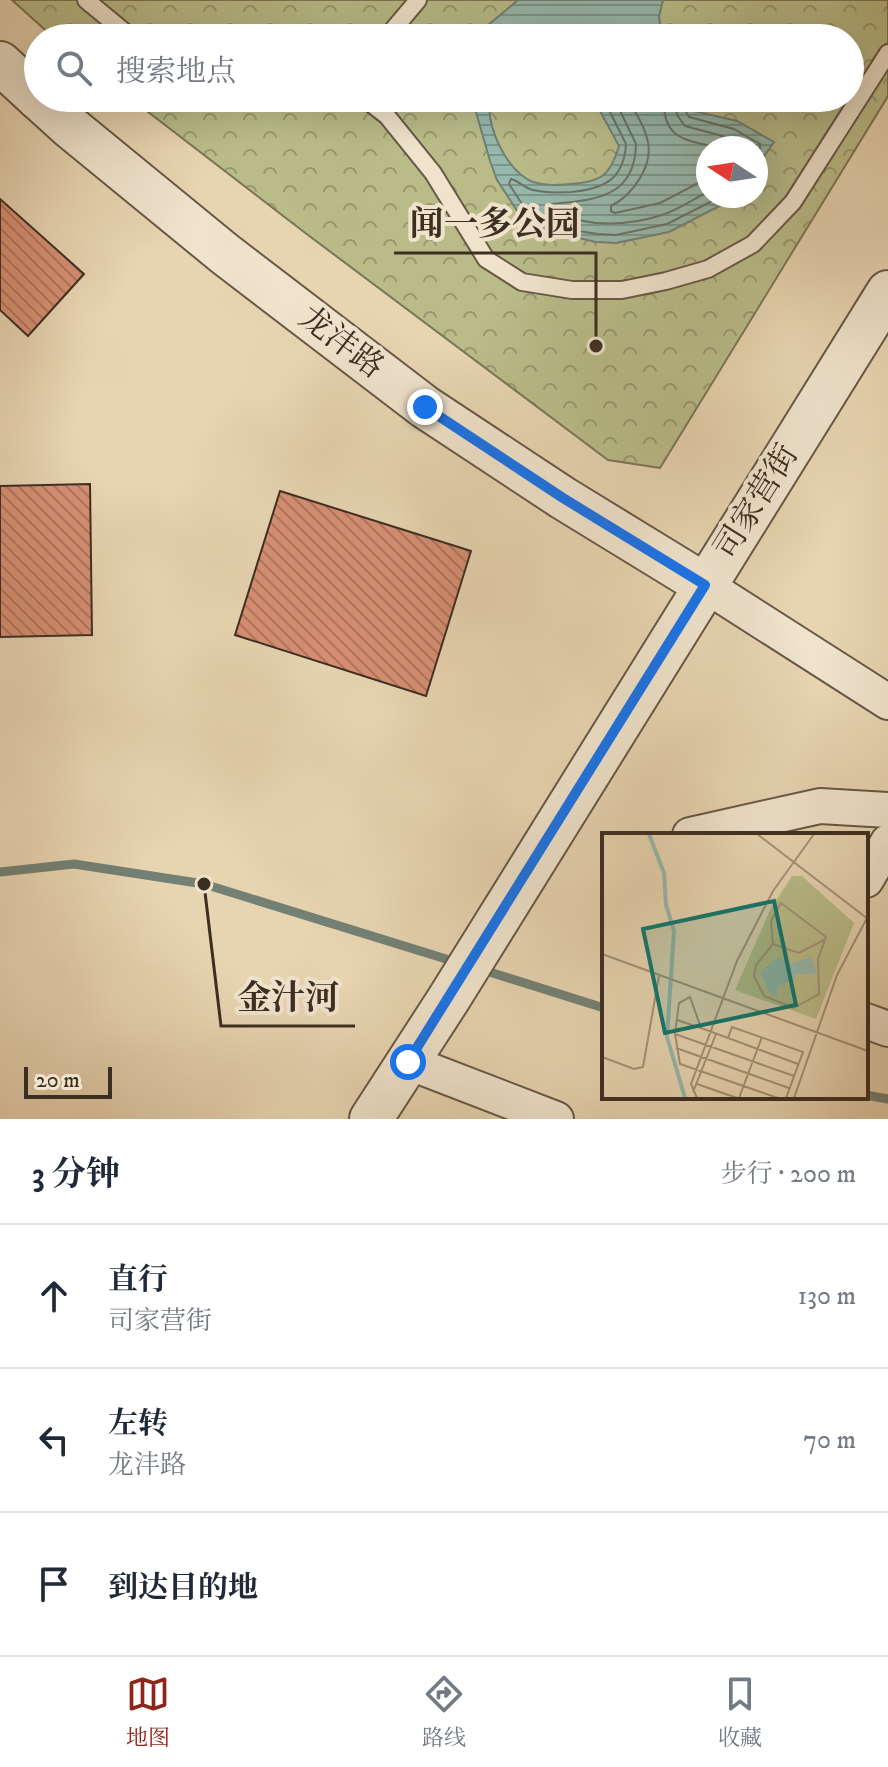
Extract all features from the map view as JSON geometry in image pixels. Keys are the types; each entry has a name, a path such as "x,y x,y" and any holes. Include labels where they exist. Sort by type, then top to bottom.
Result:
{"street":[{"name":"龙沣路","path":"0,63 24,85"},
{"name":"龙沣路","path":"53,112 225,254 425,407 563,498 705,585"},
{"name":"司家营街","path":"371,1119 888,292"},
{"path":"705,585 888,702"},
{"path":"699,833 820,806 888,810"},
{"path":"868,877 888,842"},
{"path":"868,1022 888,1029"},
{"path":"408,1062 556,1119"}],"lane":[{"path":"86,0 115,24"},
{"path":"398,24 418,0"},
{"path":"864,91 888,53"},
{"path":"382,112 433,173 486,259 522,282 572,290 622,290 708,269 753,244 793,202 850,112"}],"green space":[{"path":"12,0 888,0 888,96 660,468 608,460 148,112 864,112 864,24 39,24"}],"water":[{"path":"518,0 663,0 660,24 489,24"},
{"path":"476,112 490,112 499,145 510,164 525,178 543,184 589,181 608,171 619,146 601,112 698,112 737,121 763,136 696,136 696,208 716,208 669,232 616,243 596,242 538,226 518,212 497,180"}],"building":[{"path":"0,199 84,274 28,336 0,310"},
{"path":"90,484 92,635 0,637 0,486"},
{"path":"280,491 471,551 426,696 235,635"}],"waterway":[{"path":"0,872 74,864 204,884 459,963"},
{"path":"480,969 602,1007"},
{"path":"868,1095 888,1099"}],"place":[{"name":"闻一多公园","path":"596,346"},
{"name":"金汁河","path":"204,884"}],"route":[{"path":"408,1062 705,585 563,498 425,407"}]}
